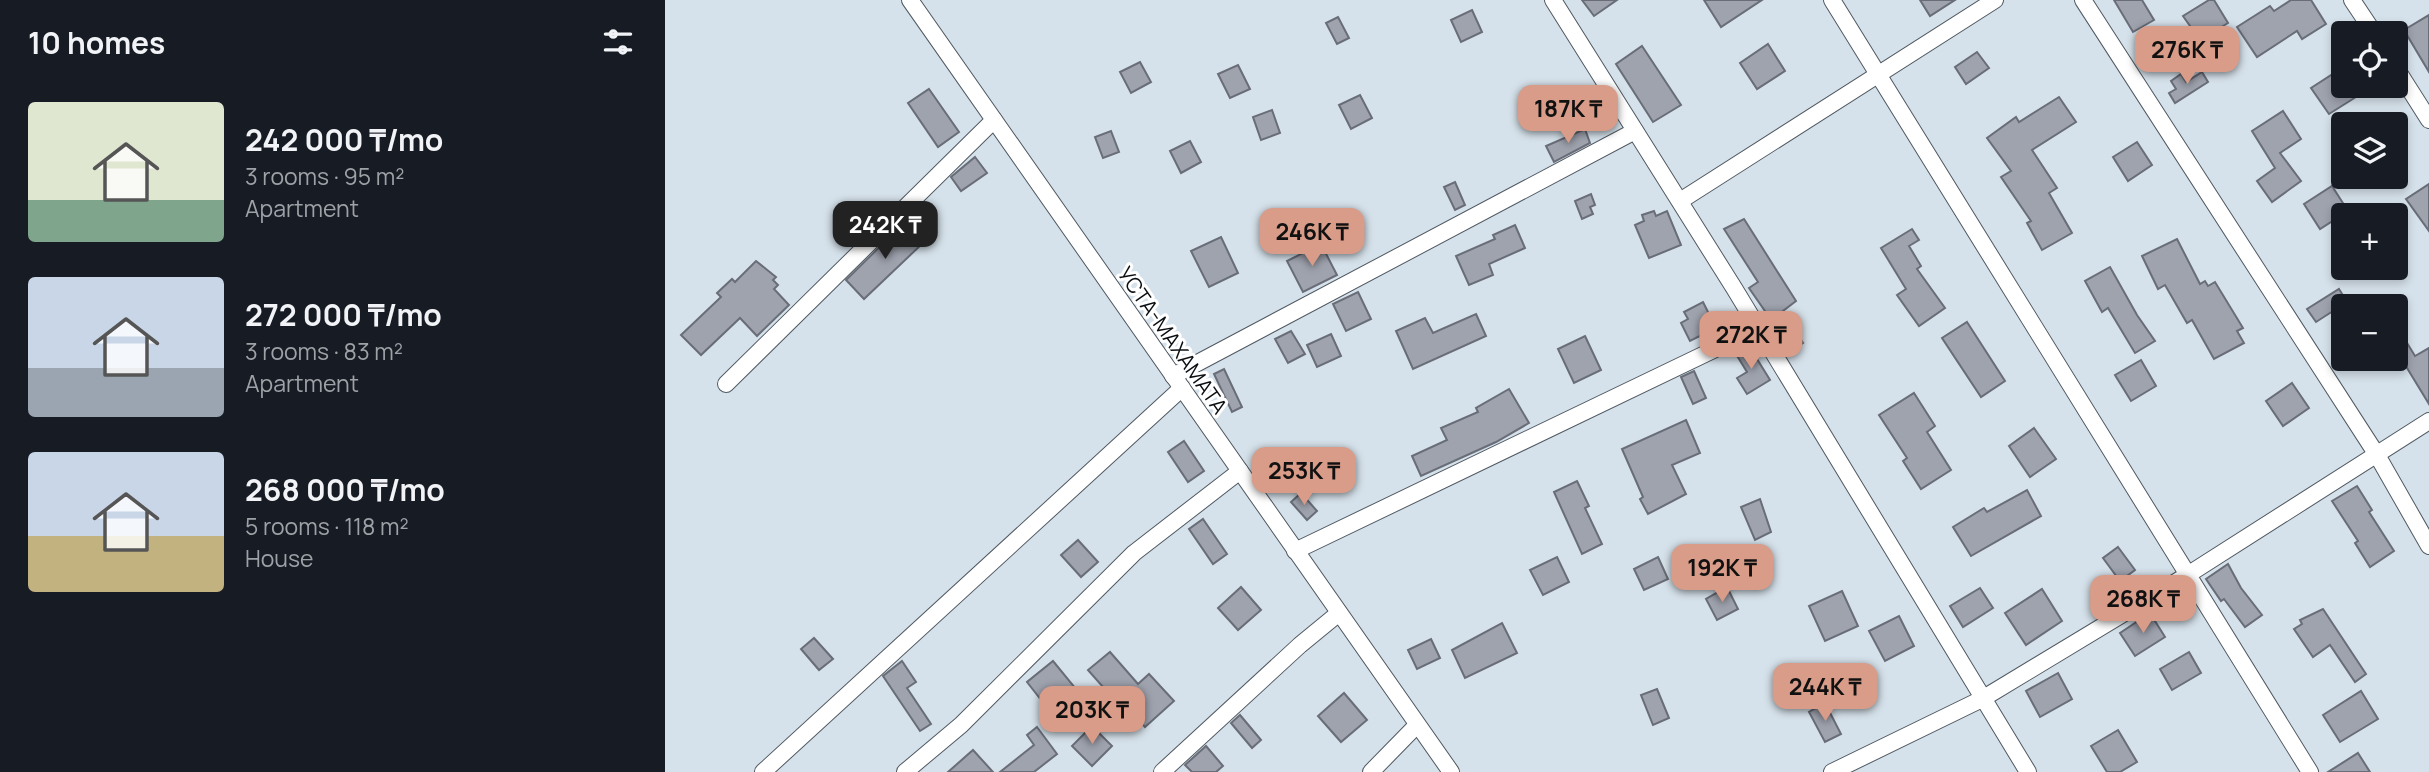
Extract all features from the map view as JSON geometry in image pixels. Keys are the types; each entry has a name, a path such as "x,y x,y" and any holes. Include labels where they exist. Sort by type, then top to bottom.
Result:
{"street":[{"name":"УСТА-МАХАМАТА","path":"910,0 1451,772"},
{"path":"1553,0 1759,328 2028,772"},
{"path":"1832,0 2311,772"},
{"path":"1680,201 1995,0"},
{"path":"2083,0 2377,455 2429,546"},
{"path":"2352,0 2366,21"},
{"path":"2408,87 2429,120"},
{"path":"726,384 994,120"},
{"path":"763,772 1177,382 1635,131"},
{"path":"1296,551 1759,328"},
{"path":"1832,772 1982,699 2189,574 2429,421"},
{"path":"905,772 961,725 1134,553 1240,471"},
{"path":"1162,772 1300,645 1339,613"},
{"path":"1371,772 1417,725"}],"building":[{"path":"1582,0 1617,0 1594,16"},
{"path":"1704,0 1762,0 1721,27"},
{"path":"1920,0 1955,0 1930,16"},
{"path":"2114,0 2142,0 2154,20 2133,32"},
{"path":"2209,0 2214,0 2228,23 2200,40 2183,16"},
{"path":"2291,0 2311,0 2326,24 2302,39 2297,31 2257,57 2237,27 2270,6 2274,11"},
{"path":"1472,10 1482,32 1461,42 1451,20"},
{"path":"2429,15 2429,72 2408,37 2408,28"},
{"path":"1338,17 1349,38 1337,44 1326,23"},
{"path":"1768,44 1785,71 1757,89 1740,63"},
{"path":"1642,46 1681,105 1653,122 1616,64"},
{"path":"1977,52 1989,68 1966,84 1955,67"},
{"path":"1140,62 1151,82 1131,93 1120,72"},
{"path":"1238,65 1250,89 1230,98 1218,74"},
{"path":"2202,72 2208,82 2175,103 2169,93 2176,89 2171,81 2181,74 2186,82"},
{"path":"2331,75 2331,98 2354,98 2329,114 2311,88"},
{"path":"929,89 959,132 938,147 908,103"},
{"path":"1360,95 1372,118 1351,129 1339,105"},
{"path":"2059,97 2076,122 2032,150 2057,188 2049,193 2072,233 2042,250 2027,223 2031,221 2001,177 2011,171 1987,138 2016,117 2019,122"},
{"path":"1272,110 1280,133 1261,140 1253,117"},
{"path":"2283,111 2301,139 2280,153 2301,181 2272,202 2257,181 2275,168 2252,131"},
{"path":"1585,129 1590,143 1554,162 1546,146"},
{"path":"1111,131 1119,152 1103,158 1095,137"},
{"path":"1190,141 1201,162 1181,173 1170,151"},
{"path":"2137,142 2152,165 2128,181 2113,157"},
{"path":"975,157 987,173 961,191 951,177"},
{"path":"1455,182 1465,205 1455,210 1444,187"},
{"path":"2429,184 2429,231 2406,199"},
{"path":"2331,187 2343,203 2331,203 2331,222 2320,229 2304,204"},
{"path":"1591,194 1595,205 1590,207 1593,214 1582,219 1575,201"},
{"path":"1654,211 1656,216 1667,211 1681,245 1649,258 1635,225 1644,221 1642,215"},
{"path":"1744,219 1796,301 1783,311 1803,343 1792,350 1749,288 1758,282 1724,229"},
{"path":"904,223 923,243 864,299 846,280"},
{"path":"1515,225 1525,248 1489,264 1493,275 1469,285 1456,256 1495,239 1493,235"},
{"path":"1912,229 1919,240 1909,246 1921,266 1917,269 1945,308 1919,326 1897,295 1906,289 1881,248"},
{"path":"1221,237 1238,273 1209,287 1191,251"},
{"path":"2177,239 2200,284 2205,281 2208,286 2215,282 2243,328 2237,331 2244,343 2214,359 2192,320 2187,323 2165,285 2158,289 2142,256"},
{"path":"1321,244 1337,275 1303,292 1287,261"},
{"path":"756,261 776,277 773,280 778,285 774,289 789,305 757,336 740,318 701,355 681,335 721,297 717,293 732,279 735,282"},
{"path":"2110,267 2155,341 2135,353 2108,308 2102,312 2085,281"},
{"path":"1358,292 1371,319 1346,331 1333,304"},
{"path":"2331,294 2331,312 2316,322 2307,309"},
{"path":"1703,302 1716,328 1690,341 1681,323 1688,319 1684,312"},
{"path":"1476,314 1486,336 1413,369 1396,331 1425,318 1433,333"},
{"path":"1967,322 2005,381 1981,397 1942,338"},
{"path":"1291,331 1305,354 1288,363 1275,339"},
{"path":"1331,334 1341,356 1317,367 1307,345"},
{"path":"1585,336 1601,370 1574,383 1558,349"},
{"path":"2408,345 2415,356 2429,348 2429,404 2408,370"},
{"path":"1749,346 1770,380 1747,394 1737,378 1747,372 1736,354"},
{"path":"2141,360 2156,386 2131,401 2115,375"},
{"path":"1224,369 1242,407 1232,412 1214,374"},
{"path":"1694,371 1706,398 1693,404 1681,377"},
{"path":"2292,383 2309,408 2283,426 2266,401"},
{"path":"1509,389 1529,423 1496,442 1421,476 1412,456 1447,440 1441,428 1478,412 1476,408"},
{"path":"1914,393 1935,426 1927,432 1951,470 1921,489 1903,461 1907,458 1879,415"},
{"path":"1686,420 1700,453 1672,465 1686,494 1648,514 1622,449"},
{"path":"2034,428 2056,459 2030,477 2009,446"},
{"path":"1184,441 1204,471 1188,482 1168,452"},
{"path":"1577,481 1589,506 1585,508 1602,544 1582,554 1554,492"},
{"path":"2357,486 2372,510 2369,512 2394,551 2370,567 2355,543 2358,541 2332,501"},
{"path":"2027,490 2041,516 1971,556 1953,527 1984,508 1987,512"},
{"path":"1301,493 1317,511 1307,520 1291,502"},
{"path":"1760,499 1771,532 1755,540 1741,507"},
{"path":"1203,519 1227,554 1213,564 1189,529"},
{"path":"1078,540 1098,562 1081,577 1061,555"},
{"path":"2118,547 2135,570 2120,581 2103,558"},
{"path":"1557,557 1569,582 1543,595 1530,570"},
{"path":"1658,557 1668,579 1644,590 1634,569"},
{"path":"2228,564 2241,588 2262,615 2245,627 2224,599 2221,601 2206,579"},
{"path":"1241,587 1261,610 1238,630 1218,608"},
{"path":"1727,587 1738,609 1717,620 1706,599"},
{"path":"1980,588 1993,608 1963,627 1950,606"},
{"path":"2042,589 2062,621 2026,645 2005,613"},
{"path":"1842,591 1858,626 1825,641 1809,606"},
{"path":"2323,609 2366,674 2355,682 2330,645 2313,657 2294,629 2302,624 2300,620"},
{"path":"2150,613 2165,637 2135,656 2120,633"},
{"path":"1899,616 1914,646 1885,661 1869,631"},
{"path":"1502,623 1517,653 1465,678 1452,650"},
{"path":"814,638 833,659 819,670 801,649"},
{"path":"1431,639 1440,658 1417,669 1408,650"},
{"path":"1110,652 1138,684 1149,674 1174,701 1145,727 1114,692 1110,695 1088,670"},
{"path":"2189,652 2201,673 2172,690 2160,669"},
{"path":"902,661 916,682 907,688 931,724 920,731 883,676"},
{"path":"1053,661 1076,689 1049,710 1027,682"},
{"path":"2058,673 2072,699 2040,717 2026,691"},
{"path":"1657,689 1669,718 1653,725 1641,695"},
{"path":"2361,691 2378,719 2340,742 2323,715"},
{"path":"1344,693 1367,720 1341,742 1318,716"},
{"path":"1825,703 1841,734 1825,742 1809,712"},
{"path":"1240,715 1261,740 1252,748 1231,723"},
{"path":"1092,726 1112,746 1092,766 1072,746"},
{"path":"1037,727 1057,754 1034,772 1000,772 1034,745 1027,735"},
{"path":"2118,730 2137,762 2120,772 2107,772 2091,746"},
{"path":"1206,746 1223,766 1216,772 1192,772 1185,765"},
{"path":"973,750 993,772 948,772"},
{"path":"2358,753 2370,772 2328,772"}]}
